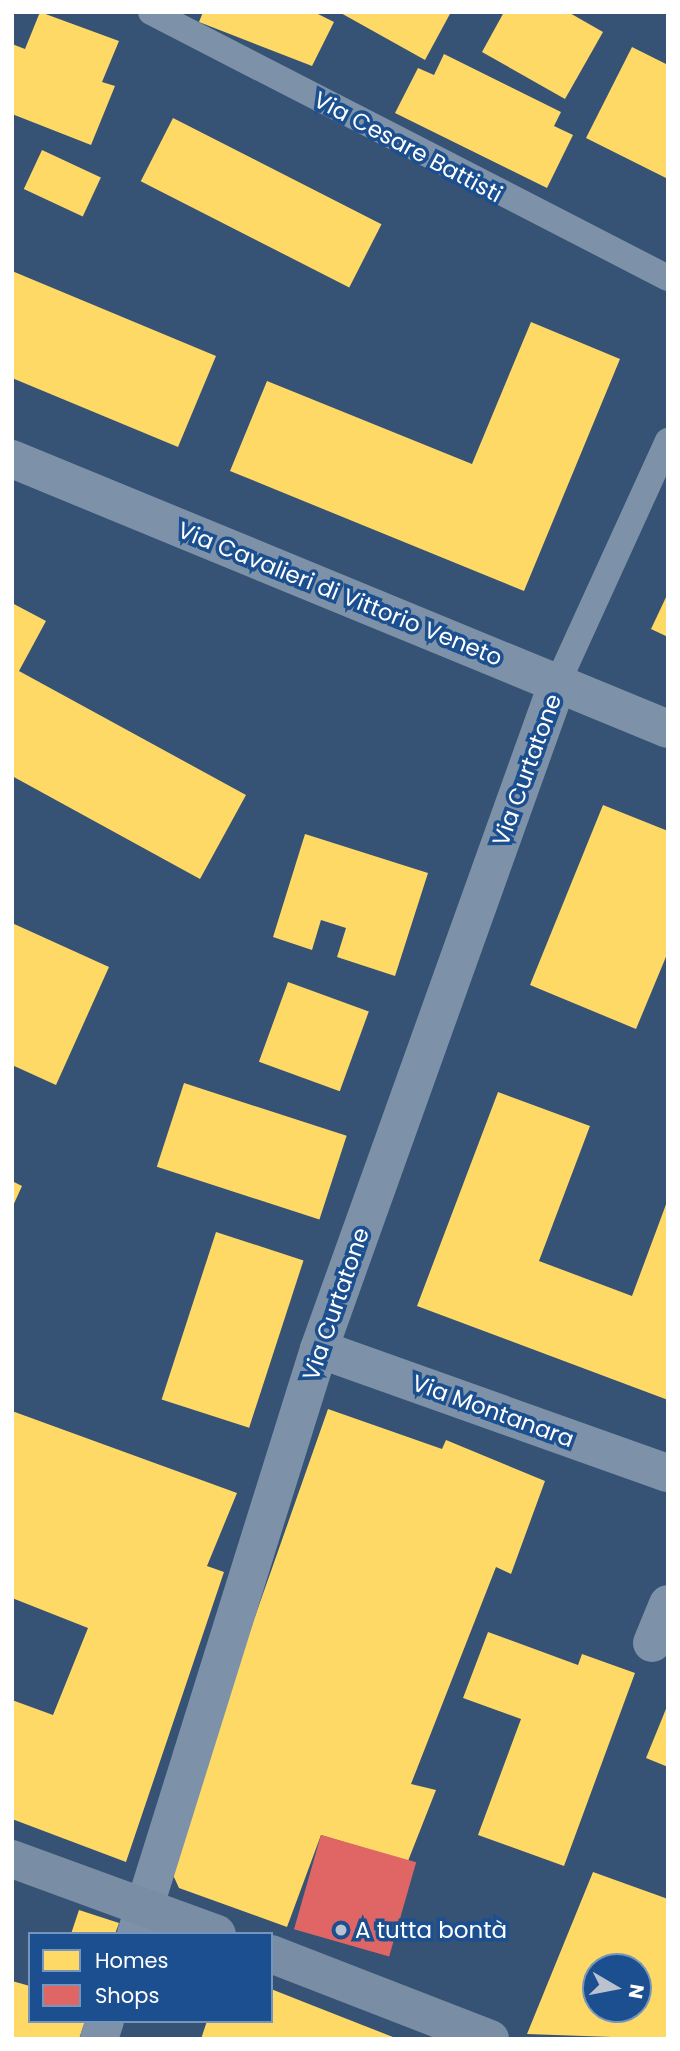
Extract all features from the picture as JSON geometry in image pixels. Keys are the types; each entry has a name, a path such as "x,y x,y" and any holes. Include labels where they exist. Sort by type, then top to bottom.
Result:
{"main road":[{"path":"12,1859 141,1920 206,1932"},
{"path":"273,1955 490,2039"}],"street":[{"name":"Via Cavalieri di Vittorio Veneto","path":"12,458 668,729"},
{"name":"Via Curtatone","path":"141,1920 319,1349 558,682"},
{"name":"Via Montanara","path":"319,1349 668,1474"},
{"path":"652,1643 668,1604"}],"lane":[{"name":"Via Cesare Battisti","path":"150,12 668,278"},
{"path":"558,682 668,441"}],"building: Homes":[{"path":"40,12 119,41 102,82 115,86 91,145 12,114 12,44 25,49"},
{"path":"203,12 314,12 334,22 312,66 199,22"},
{"path":"339,12 451,12 425,60"},
{"path":"504,12 568,12 603,32 565,99 482,52"},
{"path":"632,47 668,65 668,179 586,138"},
{"path":"444,54 561,112 554,126 573,135 547,188 395,113 418,68 434,75"},
{"path":"173,118 381,224 349,287 141,181"},
{"path":"42,150 101,177 83,216 24,189"},
{"path":"12,271 216,356 178,447 12,378"},
{"path":"531,322 620,359 524,591 230,471 267,381 472,464"},
{"path":"668,593 668,637 651,629"},
{"path":"12,603 46,621 19,671 246,795 200,879 12,776"},
{"path":"603,805 668,831 668,952 636,1029 530,985"},
{"path":"305,834 428,873 395,976 337,957 346,928 321,920 312,950 273,937"},
{"path":"12,923 109,967 56,1085 12,1065"},
{"path":"288,982 369,1011 340,1091 259,1062"},
{"path":"184,1083 347,1136 319,1220 157,1167"},
{"path":"498,1092 590,1126 539,1261 632,1296 668,1199 668,1400 417,1306"},
{"path":"12,1181 22,1186 12,1208"},
{"path":"216,1232 303,1260 249,1428 162,1399"},
{"path":"328,1409 442,1449 446,1440 545,1481 511,1574 496,1567 411,1784 436,1790 408,1861 321,1835 287,1927 179,1888 168,1864"},
{"path":"12,1411 237,1493 207,1566 224,1572 126,1862 12,1819 12,1700 53,1715 88,1628 12,1598"},
{"path":"488,1632 578,1665 582,1654 635,1673 564,1866 478,1835 521,1719 463,1698"},
{"path":"668,1704 668,1767 646,1758"},
{"path":"593,1872 668,1899 668,2039 527,2034"},
{"path":"79,1910 119,1923 116,1932 72,1932"},
{"path":"12,1981 28,1985 28,2023 84,2023 79,2039 12,2039"},
{"path":"273,1990 398,2039 201,2039 206,2023 273,2023"}],"building: Shops":[{"path":"321,1835 416,1862 389,1956 294,1929"}],"place":[{"name":"A tutta bontà","path":"341,1930"}]}
